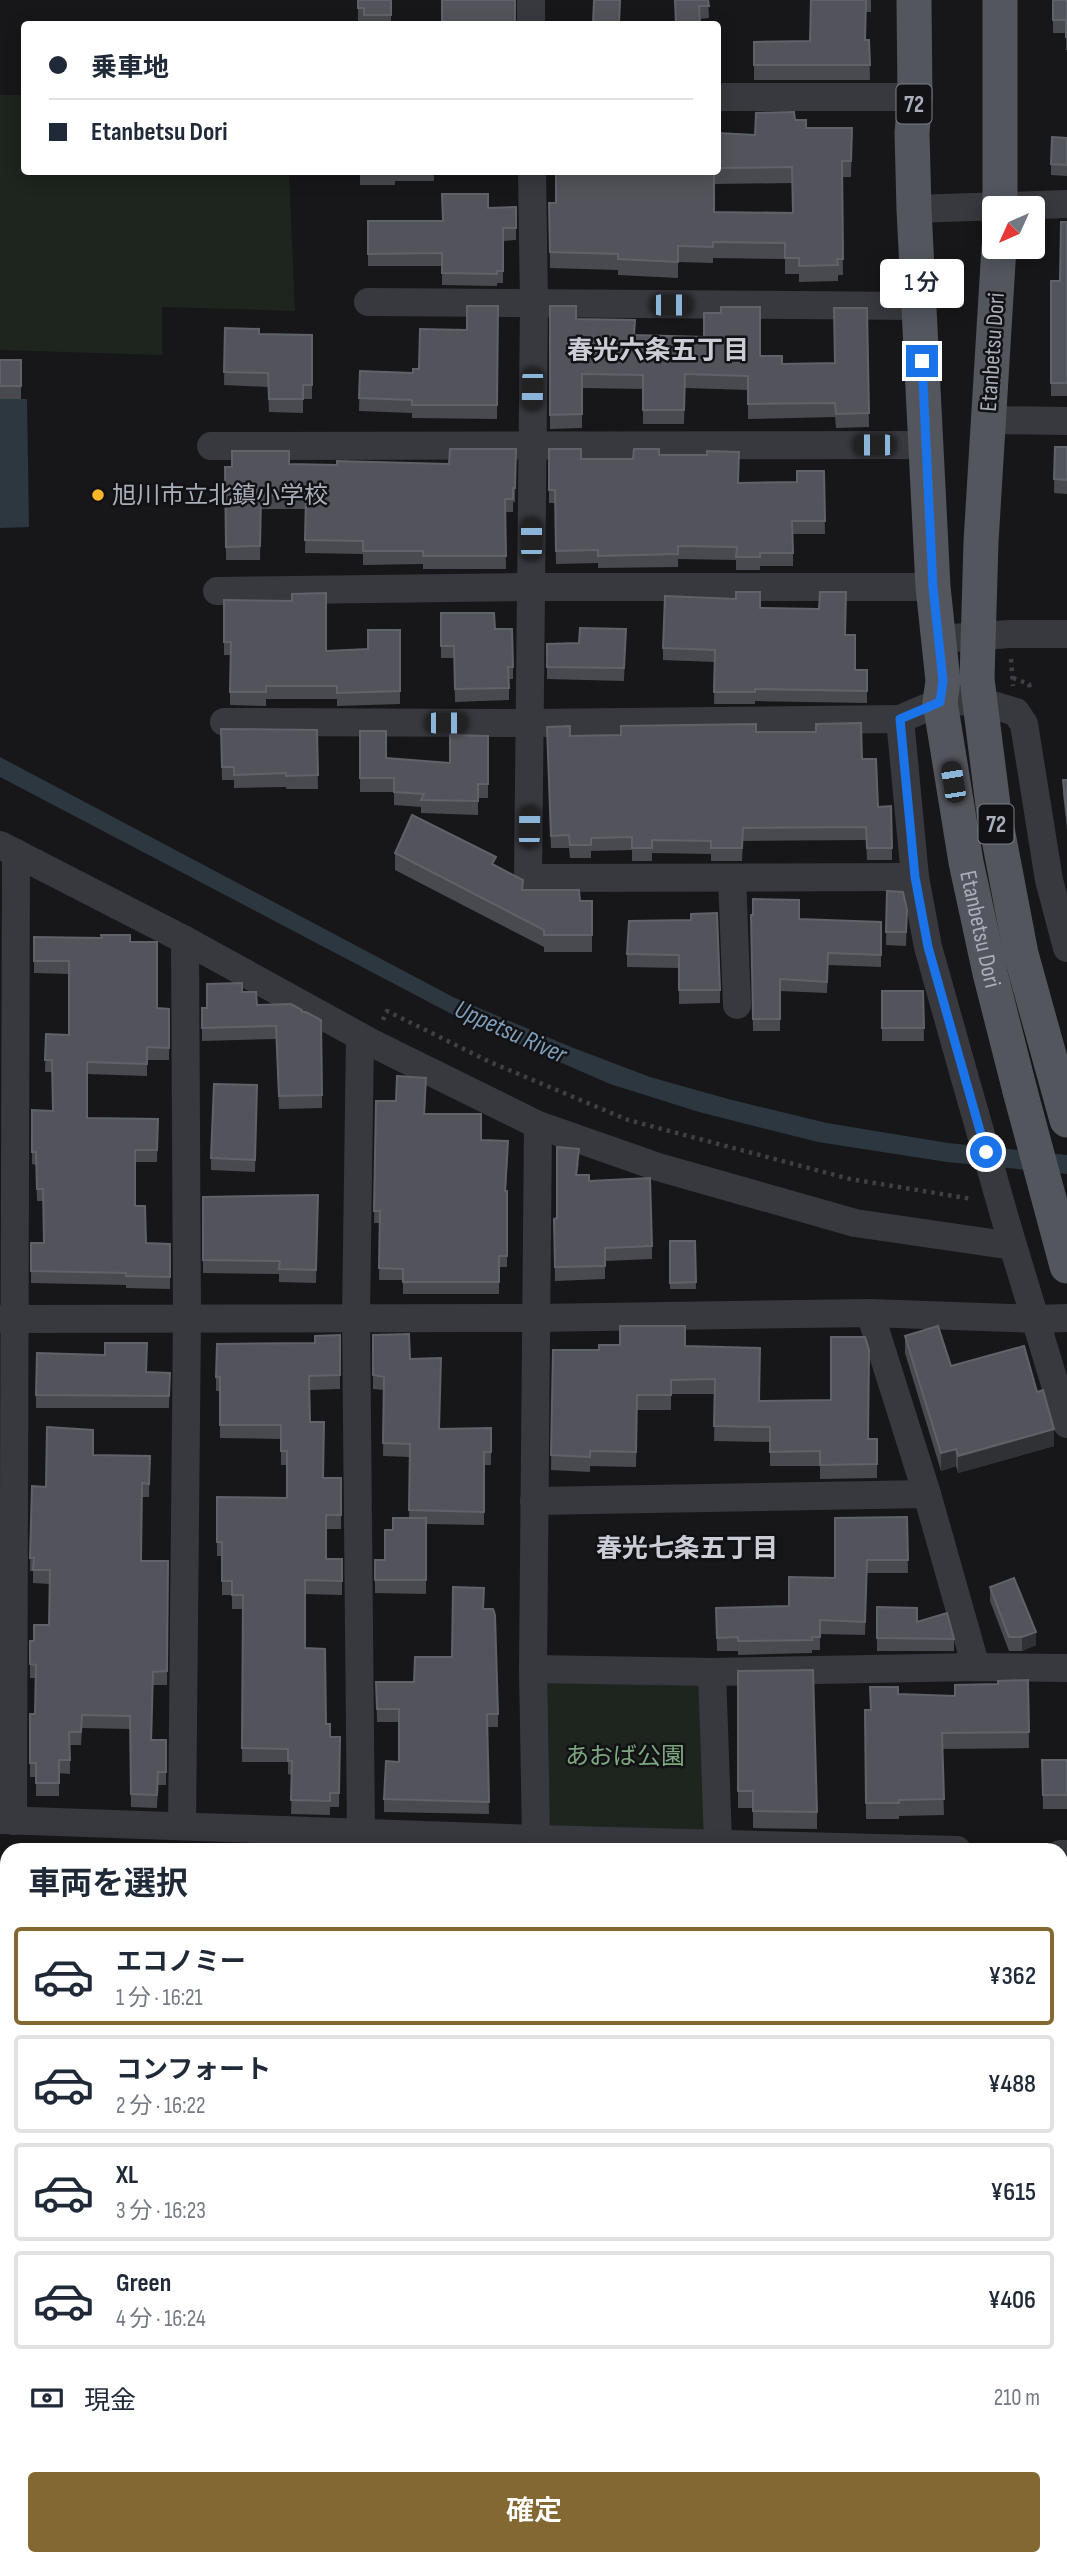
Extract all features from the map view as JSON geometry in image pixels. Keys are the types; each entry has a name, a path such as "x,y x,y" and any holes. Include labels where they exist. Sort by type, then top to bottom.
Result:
{"main road":[{"name":"Etanbetsu Dori","path":"914,0 914,209 933,587 943,681 940,702 966,862 990,973 1067,1266"},
{"path":"1000,0 1000,196"},
{"name":"Etanbetsu Dori","path":"998,259 988,420 993,635 979,701 994,813 1021,954 1064,1110"}],"street":[{"path":"531,0 531,21"},
{"path":"721,97 915,96"},
{"path":"532,175 534,305 528,878 915,877"},
{"path":"1045,205 1067,204"},
{"path":"914,209 982,208"},
{"path":"368,302 919,306"},
{"path":"988,420 1067,421"},
{"path":"211,446 926,445"},
{"path":"217,591 531,587 933,587"},
{"path":"938,639 1067,634"},
{"path":"224,722 530,723 900,719 940,702 979,701 1016,712 1024,724 1058,880 1067,947"},
{"path":"900,719 915,877 928,947 1067,1424"},
{"path":"748,1843 536,1839 6,1821 8,849 185,940 366,1040 538,1125 658,1167 855,1223 1011,1238"},
{"path":"732,878 737,1005"},
{"path":"182,1826 187,1317 185,940"},
{"path":"361,1833 356,1317 366,1040"},
{"path":"536,1839 533,1669 538,1125"},
{"path":"7,1319 536,1318 870,1313 1035,1320 1067,1318"},
{"path":"870,1313 927,1494 976,1667"},
{"path":"534,1501 927,1494"},
{"path":"533,1669 712,1672 1067,1668"},
{"path":"712,1672 718,1842"}],"path":[{"path":"993,635 1016,712"},
{"path":"366,1040 387,1011 490,1062 628,1120 850,1179 978,1200"}],"green space":[{"path":"0,95 21,95 21,175 289,175 295,311 162,307 162,355 0,350"},
{"name":"あおば公園","path":"533,1669 712,1672 718,1842 536,1839"}],"water":[{"path":"0,399 27,399 29,527 0,528"},
{"name":"Uppetsu River","path":"0,757 453,997 571,1047 650,1077 827,1123 948,1143 1067,1155 1067,1174 947,1162 818,1142 699,1112 610,1084 463,1020 0,777"}],"building":[{"path":"358,0 391,0 391,15 364,15 364,8 358,8"},
{"path":"442,0 515,0 515,21 442,21"},
{"path":"594,0 620,0 619,21 593,21"},
{"path":"675,0 708,0 709,6 699,6 700,21 676,21"},
{"path":"811,0 866,0 865,40 869,40 870,65 754,65 754,42 810,41"},
{"path":"1053,0 1067,0 1067,37 1066,20 1053,20"},
{"path":"794,112 795,120 806,120 806,128 852,128 851,161 842,161 843,259 837,259 838,265 799,266 799,258 785,258 785,243 713,242 713,247 678,246 678,262 618,259 618,254 550,252 549,203 556,203 556,175 714,175 714,212 793,213 792,167 721,168 721,133 755,135 756,113"},
{"path":"1052,137 1067,138 1067,165 1051,164"},
{"path":"442,194 488,194 488,208 516,207 516,228 503,228 503,271 497,271 497,274 442,273 442,253 368,254 368,221 443,221"},
{"path":"1061,222 1067,222 1067,383 1051,383 1051,281 1060,281"},
{"path":"467,306 498,306 497,405 412,405 412,400 359,398 360,371 413,373 413,369 419,369 420,329 467,330"},
{"path":"550,306 576,306 576,319 635,320 634,335 704,337 704,313 721,313 721,307 760,307 760,356 782,356 782,364 835,363 834,308 867,308 869,413 836,414 835,403 748,404 748,376 685,374 684,410 643,410 643,375 582,374 582,414 550,415"},
{"path":"225,328 259,329 259,334 312,335 312,385 303,385 303,399 269,399 268,373 224,372"},
{"path":"0,360 21,360 21,386 0,386"},
{"path":"1055,447 1067,447 1067,480 1054,479"},
{"path":"450,449 516,449 513,499 505,499 506,556 423,556 423,551 363,551 363,541 305,540 306,496 261,496 260,546 226,547 225,467 232,467 232,451 289,451 289,464 337,465 337,461 449,464"},
{"path":"549,449 581,449 581,459 633,459 634,449 659,449 659,455 707,455 707,451 739,452 738,483 797,482 797,471 824,471 825,521 792,521 793,553 760,553 760,557 736,557 737,547 678,546 678,554 598,556 598,550 556,551 555,490 549,490"},
{"path":"736,592 760,592 760,608 819,609 820,592 846,592 845,635 855,635 855,670 867,670 867,691 755,689 755,692 714,692 715,650 663,648 665,596 736,599"},
{"path":"326,593 326,651 368,649 368,630 400,630 400,691 337,693 337,686 266,686 266,692 230,692 231,642 224,642 224,600 292,601 292,594"},
{"path":"441,613 494,613 495,629 512,629 513,667 508,667 509,688 455,689 454,646 441,646"},
{"path":"580,628 626,629 624,668 547,667 547,644 579,643"},
{"path":"861,723 862,759 876,759 878,807 891,806 892,848 867,848 866,827 743,828 742,848 711,848 711,841 652,840 652,848 632,848 632,837 591,838 591,845 570,845 569,835 551,836 547,727 570,726 570,736 621,735 621,726 756,724 756,732 816,732 816,724"},
{"path":"221,729 317,730 318,775 234,775 234,767 222,767"},
{"path":"360,731 386,731 386,758 450,763 450,735 488,736 488,784 478,784 478,801 421,800 424,794 394,792 394,778 360,778"},
{"path":"1063,780 1067,780 1067,816"},
{"path":"412,815 496,857 492,864 523,880 522,890 579,890 580,901 592,901 592,935 544,935 544,930 395,853"},
{"path":"887,891 903,892 907,910 906,932 886,932"},
{"path":"753,899 799,900 799,919 881,922 881,955 828,953 827,982 780,979 780,1019 753,1019"},
{"path":"717,913 720,990 679,990 679,955 627,954 629,921 691,920 691,914"},
{"path":"101,935 130,935 130,942 157,942 157,1008 169,1009 169,1048 147,1047 147,1064 87,1062 87,1118 158,1119 157,1150 135,1150 135,1206 145,1206 146,1243 170,1244 170,1277 31,1271 31,1243 44,1243 43,1189 37,1189 36,1152 32,1152 32,1110 53,1111 52,1060 45,1060 46,1034 69,1035 69,961 34,961 34,937 102,938"},
{"path":"242,983 242,992 256,992 257,1005 291,1004 321,1020 322,1095 279,1096 276,1026 202,1028 202,1008 207,1008 207,984"},
{"path":"882,991 923,991 924,1028 882,1028"},
{"path":"397,1076 426,1078 424,1114 481,1114 481,1140 508,1141 505,1191 507,1256 499,1256 499,1282 403,1282 403,1269 379,1268 380,1211 374,1211 376,1101 396,1101"},
{"path":"214,1084 257,1085 255,1160 211,1158"},
{"path":"557,1147 579,1149 576,1175 589,1175 589,1181 650,1178 652,1246 605,1248 605,1266 555,1267"},
{"path":"318,1195 316,1270 279,1269 280,1261 203,1260 203,1197"},
{"path":"670,1241 695,1241 696,1282 670,1283"},
{"path":"620,1326 685,1326 685,1346 760,1348 759,1401 831,1400 831,1337 865,1337 869,1350 868,1439 877,1439 877,1464 820,1465 820,1451 770,1452 770,1427 714,1426 715,1379 671,1380 671,1395 637,1395 636,1452 590,1451 590,1457 551,1455 553,1350 599,1350 599,1345 620,1345"},
{"path":"938,1326 951,1366 1024,1346 1037,1392 1043,1390 1054,1429 958,1456 956,1449 941,1453 905,1336"},
{"path":"409,1334 410,1359 441,1358 439,1429 491,1428 491,1452 484,1452 484,1512 409,1510 410,1444 383,1443 384,1377 373,1375 373,1335"},
{"path":"340,1335 340,1375 309,1376 310,1422 324,1422 323,1478 341,1478 341,1515 326,1515 326,1559 342,1559 342,1581 305,1580 305,1648 325,1649 326,1724 330,1724 330,1737 340,1737 339,1793 330,1793 330,1801 291,1800 292,1761 288,1761 288,1749 242,1748 243,1595 232,1595 232,1581 222,1581 222,1542 217,1542 217,1497 287,1498 287,1451 281,1451 281,1425 220,1425 220,1377 216,1377 217,1344 315,1343 315,1336"},
{"path":"105,1343 147,1343 146,1372 170,1373 169,1396 36,1395 37,1353 105,1355"},
{"path":"47,1427 93,1430 93,1455 150,1456 149,1484 142,1483 141,1561 168,1561 167,1671 153,1672 151,1740 166,1740 166,1772 158,1772 157,1795 131,1794 130,1716 82,1715 81,1732 69,1732 70,1760 59,1760 59,1783 36,1783 36,1763 30,1763 30,1714 35,1714 36,1665 30,1664 30,1641 34,1641 34,1625 49,1625 50,1570 33,1570 34,1558 30,1558 32,1486 46,1487"},
{"path":"907,1517 908,1560 867,1560 865,1622 820,1620 820,1637 812,1637 812,1640 738,1641 738,1637 717,1638 716,1608 789,1606 789,1577 835,1578 835,1518"},
{"path":"393,1518 426,1518 426,1580 375,1580 375,1560 385,1560 385,1530 393,1530"},
{"path":"1014,1578 1036,1632 1022,1637 1009,1637 990,1587"},
{"path":"453,1587 484,1588 483,1609 493,1609 495,1615 498,1714 487,1714 489,1802 384,1799 386,1761 399,1762 399,1709 377,1709 376,1682 414,1682 415,1657 452,1657"},
{"path":"877,1607 917,1608 917,1622 947,1613 954,1639 877,1638"},
{"path":"813,1670 817,1812 753,1811 753,1791 738,1791 738,1671"},
{"path":"1028,1680 1029,1732 942,1733 944,1799 866,1803 865,1710 871,1710 870,1687 898,1687 898,1694 955,1696 955,1685"},
{"path":"1042,1760 1067,1760 1067,1795 1043,1795"}],"place":[{"name":"旭川市立北鎮小学校","path":"98,495"}],"district":[{"name":"春光六条五丁目","path":"658,350"},
{"name":"春光七条五丁目","path":"687,1548"}],"route":[{"path":"922,361 933,587 943,681 940,702 900,719 915,877 928,947 986,1152"}]}
